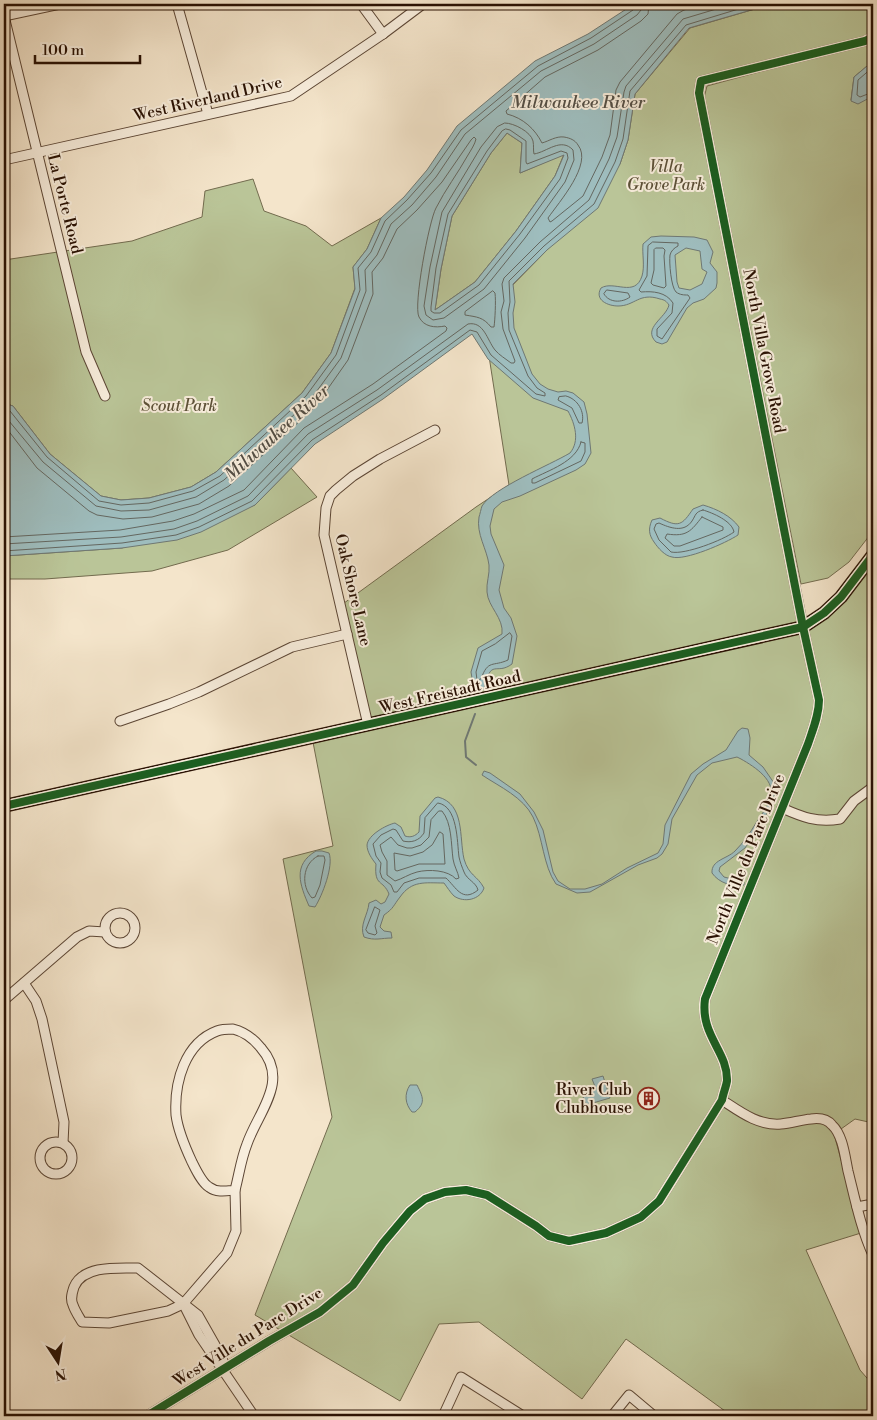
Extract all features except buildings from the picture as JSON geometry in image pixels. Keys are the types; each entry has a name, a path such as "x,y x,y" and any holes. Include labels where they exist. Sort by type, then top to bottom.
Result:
{"street":[{"path":"4,16 60,4"},
{"path":"177,4 208,114"},
{"path":"361,4 382,34"},
{"name":"West Riverland Drive","path":"4,160 291,96 423,4"},
{"name":"La Porte Road","path":"4,16 86,352 105,396"},
{"name":"North Villa Grove Road","path":"803,627 699,93 701,81 865,42 873,37"},
{"name":"Oak Shore Lane","path":"368,725 324,535 323,522 326,508 330,496 353,476 380,459 435,430"},
{"name":"West Freistadt Road","path":"4,806 803,627 841,597 873,555"},
{"name":"North Ville du Parc Drive","path":"722,1100 727,1082 726,1072 719,1051 706,1025 704,1009 706,999 808,744 819,709 818,690 803,627"},
{"path":"120,721 199,692 292,648 347,634"},
{"path":"782,808 804,818 818,821 834,820 840,818 854,801 873,787"},
{"path":"4,1000 77,937 89,931 105,932"},
{"path":"24,983 36,1001 42,1019 64,1122 63,1144"},
{"path":"235,1190 219,1192 208,1187 198,1174 181,1134 176,1115 176,1094 185,1059 196,1044 219,1030 233,1029 254,1039 266,1053 272,1065 274,1085 247,1143 235,1190 236,1232 227,1253 183,1304 168,1311 109,1323 82,1322 73,1306 71,1298 77,1280 86,1274 94,1271 138,1268 183,1304 199,1335 254,1416"},
{"path":"722,1100 746,1116 766,1123 780,1124 812,1118 819,1118 831,1123 836,1130 842,1148 857,1207 873,1255"},
{"name":"West Ville du Parc Drive","path":"147,1416 320,1312 353,1285 383,1243 410,1211 432,1196 445,1192 466,1190 487,1195 549,1236 569,1241 606,1233 641,1218 659,1201 722,1100"},
{"path":"857,1207 873,1204"},
{"path":"448,1416 444,1414 461,1378 523,1416"},
{"path":"612,1416 629,1395 654,1416"}],"green space":[{"name":"Villa Grove Park","path":"772,4 873,4 873,40 702,81 699,93 803,627 824,613 873,555 873,1123 855,1119 834,1134 861,1233 806,1250 860,1370 873,1385 873,1416 726,1416 725,1411 626,1339 582,1399 479,1322 439,1324 400,1401 255,1315 332,1117 283,859 333,846 312,737 368,725 340,606 509,485 484,324 506,292 547,250 620,164 628,140 635,94 690,28"},
{"path":"873,41 873,61 854,77 851,100 873,96 873,531 849,562 828,578 801,584 704,98 707,86"},
{"path":"507,133 522,143 520,173 564,154 555,176 516,231 475,282 435,310 452,216 491,153"},
{"name":"Scout Park","path":"253,179 264,211 306,226 332,246 381,218 367,249 353,267 355,288 331,353 302,393 216,472 191,487 149,498 121,500 101,496 50,454 13,406 4,403 4,260 132,241 202,217 205,191"},
{"path":"291,468 317,497 228,550 152,571 45,579 4,579 4,556 122,548 255,505"}],"water":[{"name":"Milwaukee River","path":"634,4 772,4 689,28 635,94 628,140 620,164 598,208 547,250 513,284 515,302 513,313 514,328 532,374 540,384 548,389 573,393 584,402 591,453 585,464 576,470 520,496 502,502 494,509 490,526 491,534 504,565 499,590 504,608 511,618 517,636 512,664 492,670 489,673 484,689 477,690 473,684 471,672 478,648 502,634 501,623 490,603 487,592 489,565 478,523 481,509 488,499 509,484 570,453 576,438 573,421 568,411 533,398 488,359 472,334 383,399 315,444 255,505 201,532 177,540 122,548 4,556 4,403 13,406 50,454 101,496 121,500 149,498 191,487 216,472 302,393 331,353 355,289 353,267 367,249 381,218 404,197 427,170 457,126 535,61 588,34","holes":["507,133 522,143 520,173 564,155 555,176 516,231 475,282 435,310 452,216 491,153"]},
{"path":"873,61 873,96 858,104 851,101 854,77"},
{"path":"651,237 694,237 707,240 713,252 710,263 717,272 716,288 704,299 693,303 687,308 667,342 662,344 656,342 652,337 652,332 656,323 667,310 669,305 665,301 647,297 629,304 614,306 603,302 599,296 601,288 606,286 629,287 639,283 643,272 643,244","holes":["686,248 700,251 702,269 707,272 702,284 690,290 679,288 675,255"]},
{"path":"703,505 732,519 739,527 738,535 715,547 678,558 667,555 662,551 650,534 652,520 660,518 676,524 680,523 686,519 693,509"},
{"path":"742,728 748,729 750,738 749,755 763,767 774,783 775,791 773,803 745,848 720,867 719,871 724,877 744,882 744,885 730,885 722,882 712,873 712,869 717,862 732,854 744,841 766,808 771,792 768,781 763,775 737,757 712,763 697,775 672,819 668,844 662,854 590,892 577,893 556,884 548,869 539,833 529,810 517,798 482,775 484,771 490,773 520,794 534,812 543,830 553,872 558,881 570,889 585,889 602,884 627,868 658,853 663,844 665,825 691,774 726,750"},
{"path":"438,797 447,801 457,814 464,859 468,869 484,888 482,892 475,898 467,900 454,896 444,883 414,885 384,915 380,927 384,931 391,932 392,938 375,939 364,937 363,924 369,903 376,900 381,904 385,902 389,894 376,876 376,864 368,850 368,841 378,831 395,823 401,827 405,836 411,837 416,835 419,832 420,816"},
{"path":"316,851 329,853 330,865 321,896 315,907 309,906 300,876 304,863"},
{"path":"603,1076 610,1098 586,1105 582,1094 596,1089 592,1079"},
{"path":"410,1085 417,1085 422,1096 421,1106 415,1112 412,1112 407,1102 406,1095"}],"waterway":[{"path":"475,714 465,741 466,757 476,765"}],"cycle path":[{"path":"147,1416 320,1312 353,1285 383,1243 410,1211 425,1199 445,1192 466,1190 487,1195 549,1236 569,1241 606,1233 641,1217 659,1201 722,1100 727,1081 726,1070 706,1023 705,999 808,744 817,717 819,700 803,627 699,93 701,81 865,41 873,37"},
{"path":"4,806 803,627 824,613 841,597 873,555"}],"place":[{"name":"River Club Clubhouse","path":"648,1099"}]}
